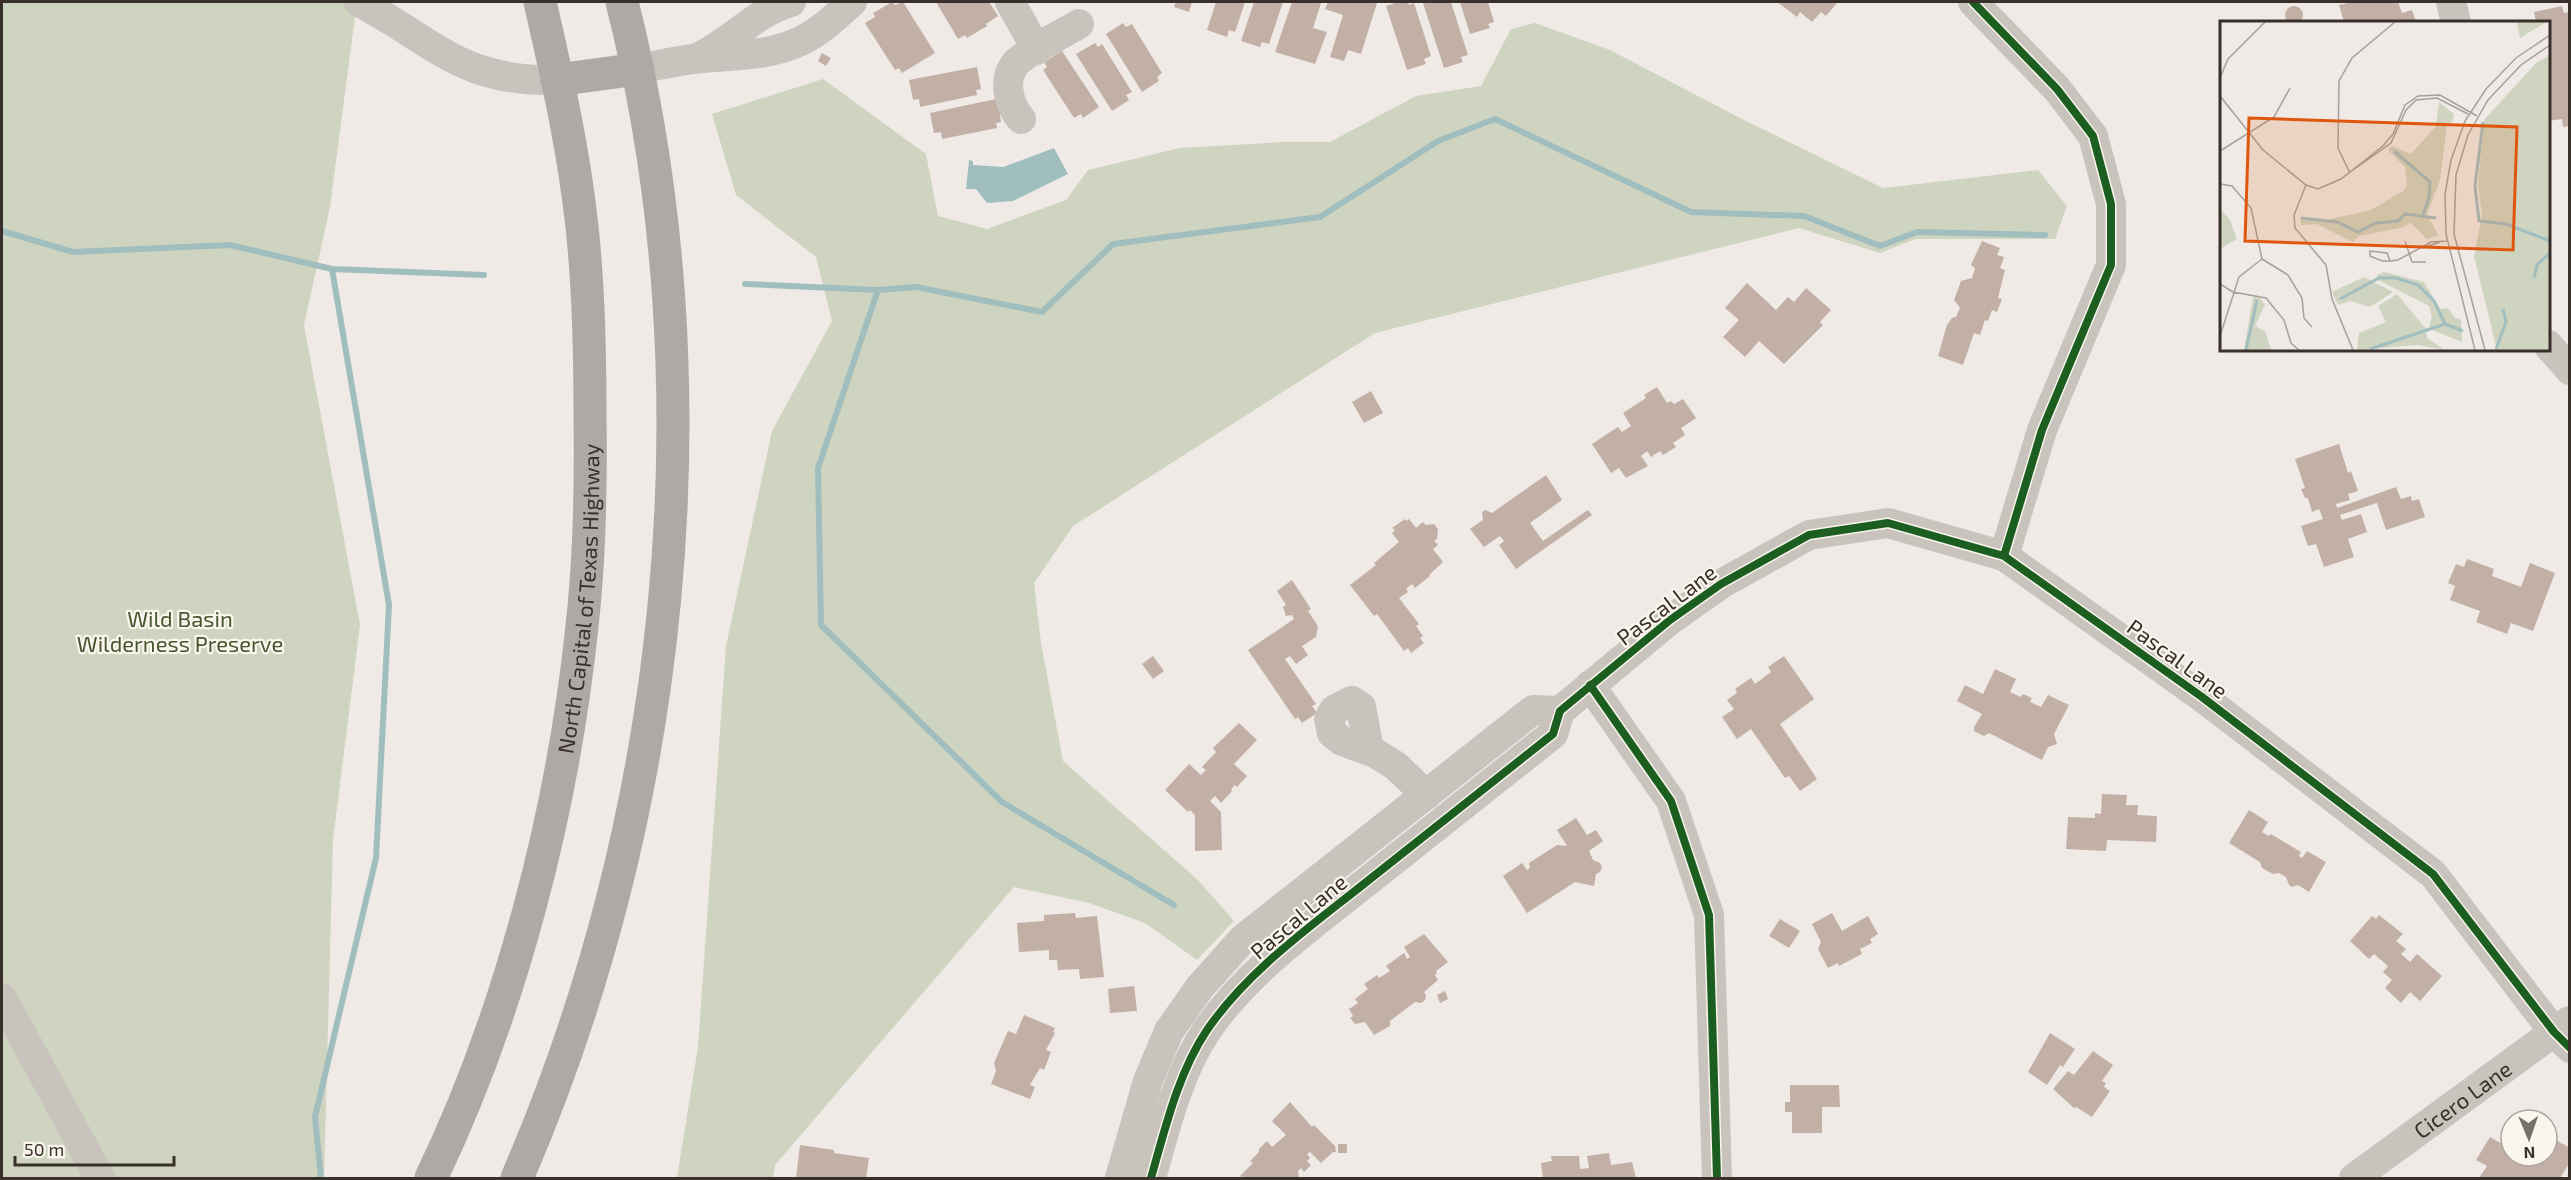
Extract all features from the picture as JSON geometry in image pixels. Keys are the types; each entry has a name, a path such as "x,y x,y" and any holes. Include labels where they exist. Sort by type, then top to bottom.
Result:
{"highway":[{"name":"North Capital of Texas Highway","path":"431,1179 471,1086 521,938 560,771 573,701 582,623 591,478 587,287 582,228 569,135 540,2"},
{"path":"517,1179 580,1011 614,891 640,774 663,606 671,511 673,431 670,331 659,199 638,69 622,2"},
{"path":"557,80 638,69"}],"street":[{"path":"359,2 427,45 476,70 510,78 557,80"},
{"path":"638,69 695,59 752,55 790,45 824,27 852,2"},
{"path":"1010,2 1036,50"},
{"path":"1973,2 2058,89 2093,136 2111,204 2111,265 2042,430 2004,556"},
{"path":"2451,2 2456,21"},
{"path":"695,59 715,49 751,20 783,4 790,45"},
{"path":"1021,119 1010,101 1009,80 1015,65 1079,24"},
{"path":"2550,347 2570,370"},
{"name":"Pascal Lane","path":"1151,1179 1169,1115 1187,1068 1207,1030 1235,996 1279,952 1553,734 1560,711 1670,620 1721,584 1809,535 1888,523 2004,556 2202,697 2433,874 2564,1034"},
{"path":"1590,685 1671,801 1708,915 1717,1179"},
{"name":"Pascal Lane","path":"1120,1179 1148,1081 1169,1031 1200,987 1243,939 1533,710 1560,711"},
{"path":"1365,749 1396,766 1426,795"},
{"path":"2,998 100,1179"},
{"name":"Cicero Lane","path":"2354,1179 2564,1034"}],"green space":[{"name":"Wild Basin Wilderness Preserve","path":"2,2 357,2 330,207 304,325 360,625 333,840 324,1178 2,1178"},
{"path":"1535,23 1610,50 1744,120 1883,188 2038,170 2067,206 2055,239 1915,239 1880,253 1799,228 1375,333 1073,526 1034,583 1041,643 1063,761 1198,880 1234,921 1197,960 1145,923 1089,903 1014,887 775,1165 773,1178 677,1178 698,1047 726,646 772,431 832,321 816,257 736,195 712,114 823,79 926,154 938,216 987,229 1066,200 1088,170 1180,148 1283,142 1330,142 1416,96 1481,86 1511,29"}],"water":[{"path":"1054,148 1068,174 1013,201 987,203 976,189 966,189 969,160 973,161 973,165 1003,167"}],"building":[{"path":"892,2 895,5 903,2 935,53 902,73 899,68 895,70 865,23 875,17 873,13"},
{"path":"936,2 989,2 998,16 967,38 965,35 958,39"},
{"path":"1176,2 1192,2 1189,12 1174,7"},
{"path":"1216,2 1245,2 1235,32 1229,30 1227,37 1207,30"},
{"path":"1254,2 1283,2 1269,44 1262,42 1260,47 1241,41"},
{"path":"1292,2 1321,3 1313,28 1327,32 1315,64 1275,52"},
{"path":"1328,2 1377,3 1361,54 1348,50 1344,61 1330,57 1343,15 1325,9"},
{"path":"1392,2 1408,2 1409,5 1414,3 1431,56 1424,59 1426,64 1407,70 1386,6 1393,4"},
{"path":"1451,2 1468,55 1461,57 1463,62 1444,68 1423,3"},
{"path":"1460,2 1488,2 1494,22 1488,24 1490,28 1470,34"},
{"path":"1777,2 1837,3 1826,16 1821,12 1812,22 1800,12 1797,17"},
{"path":"2353,2 2398,2 2402,13 2412,10 2416,21 2344,21 2339,5"},
{"path":"2290,6 2298,6 2303,11 2302,21 2286,21 2285,19 2285,11"},
{"path":"2562,6 2564,13 2570,12 2570,126 2563,127 2562,119 2550,121 2550,21 2536,21 2534,12"},
{"path":"1123,23 1126,27 1132,24 1162,73 1157,77 1159,81 1142,92 1106,34"},
{"path":"1095,43 1098,47 1102,44 1132,92 1126,95 1129,100 1112,111 1076,54"},
{"path":"1062,51 1099,107 1083,118 1081,114 1074,118 1043,70 1047,67 1044,62"},
{"path":"822,53 831,58 826,66 818,61"},
{"path":"977,67 981,89 976,90 977,95 920,107 919,99 913,100 909,80"},
{"path":"996,99 1003,115 1000,115 1001,122 996,123 997,128 942,139 941,132 934,133 930,113"},
{"path":"1982,241 2000,248 1997,255 2004,257 2000,268 2005,270 1998,298 2002,299 1997,312 1992,310 1988,321 1985,320 1980,335 1974,333 1963,365 1938,356 1947,325 1952,318 1956,317 1960,308 1954,300 1961,281 1972,278 1975,268 1971,265"},
{"path":"1747,283 1776,310 1788,297 1794,302 1806,288 1831,310 1820,322 1823,325 1784,364 1759,341 1745,357 1723,337 1739,320 1725,308"},
{"path":"1657,387 1667,403 1671,401 1674,404 1683,399 1696,418 1681,428 1685,435 1673,443 1676,447 1663,455 1660,451 1651,457 1647,451 1641,456 1648,466 1626,478 1619,468 1611,473 1592,444 1618,427 1622,432 1631,426 1623,413 1646,398 1644,395"},
{"path":"1371,391 1383,413 1364,423 1352,402"},
{"path":"2339,444 2348,473 2351,471 2358,491 2348,494 2350,500 2336,504 2337,508 2396,487 2401,499 2411,496 2412,501 2419,499 2425,517 2386,530 2377,503 2340,515 2342,520 2361,514 2367,532 2348,539 2354,557 2324,567 2316,544 2308,546 2301,526 2323,519 2319,509 2312,512 2308,498 2305,498 2301,489 2305,488 2295,459"},
{"path":"1546,475 1562,500 1530,523 1543,541 1588,510 1592,515 1516,569 1499,545 1504,541 1500,536 1484,547 1470,529 1483,520 1482,512 1485,510 1492,513"},
{"path":"1405,519 1406,521 1409,519 1416,528 1423,522 1426,525 1434,524 1438,529 1437,539 1434,541 1438,545 1433,549 1443,562 1415,588 1412,584 1406,589 1408,592 1399,598 1419,624 1416,626 1423,636 1420,638 1424,643 1411,653 1408,648 1404,651 1377,614 1374,616 1350,585 1376,565 1374,563 1399,542 1392,533 1395,530 1392,528"},
{"path":"2467,559 2494,569 2492,576 2521,587 2530,563 2555,573 2533,631 2511,623 2507,634 2476,622 2480,611 2450,600 2455,586 2448,583 2456,564 2464,567"},
{"path":"1292,580 1311,609 1308,611 1318,626 1316,637 1302,646 1308,655 1296,664 1290,656 1285,659 1316,704 1312,706 1317,713 1302,723 1298,717 1295,719 1248,650 1294,619 1292,615 1286,616 1283,607 1286,605 1277,591"},
{"path":"1153,656 1164,671 1153,679 1142,664"},
{"path":"1784,656 1814,699 1780,724 1817,779 1800,791 1789,776 1785,778 1751,729 1737,739 1722,717 1734,709 1727,700 1737,693 1735,689 1751,678 1755,684 1771,672 1768,667"},
{"path":"1995,669 2016,679 2010,692 2021,697 2023,694 2032,698 2030,702 2041,707 2048,695 2069,705 2054,734 2057,744 2048,747 2042,760 1989,733 1984,736 1974,731 1982,714 1957,701 1965,685 1983,694"},
{"path":"1239,723 1257,740 1234,764 1247,776 1237,787 1235,785 1231,789 1232,791 1221,803 1215,796 1210,801 1221,812 1222,850 1195,851 1195,815 1190,810 1188,812 1165,790 1189,764 1201,775 1206,770 1202,767 1216,752 1213,748"},
{"path":"2102,794 2127,795 2126,805 2138,805 2137,815 2157,816 2156,842 2107,840 2106,851 2066,849 2068,817 2095,818 2095,813 2101,814"},
{"path":"2249,810 2268,822 2262,832 2269,836 2271,834 2301,852 2299,856 2302,858 2307,851 2326,862 2309,892 2298,885 2292,887 2286,877 2262,868 2260,862 2229,843"},
{"path":"1576,818 1587,835 1596,830 1603,841 1589,851 1593,860 1600,863 1602,867 1596,874 1594,886 1575,882 1527,913 1503,876 1522,863 1527,870 1530,868 1529,863 1557,845 1567,846 1557,830"},
{"path":"1075,913 1076,918 1097,916 1104,977 1080,979 1079,969 1058,970 1057,960 1049,960 1049,950 1019,952 1017,923 1044,921 1044,915"},
{"path":"1832,913 1842,931 1868,916 1878,934 1870,939 1872,943 1860,949 1862,954 1839,966 1838,963 1828,968 1818,949 1821,942 1812,924"},
{"path":"2379,915 2403,934 2396,941 2406,949 2401,954 2410,962 2417,954 2442,976 2420,1001 2410,992 2401,1003 2385,988 2392,980 2383,972 2388,966 2374,954 2369,959 2350,941 2372,916 2376,919"},
{"path":"1780,919 1800,931 1789,948 1769,936"},
{"path":"1424,934 1448,962 1436,971 1435,975 1438,980 1424,992 1425,1000 1421,1003 1415,1002 1390,1021 1390,1026 1374,1035 1365,1022 1355,1024 1350,1018 1353,1016 1349,1009 1358,1003 1355,999 1368,989 1364,984 1377,975 1379,978 1390,971 1386,966 1404,953 1407,959 1410,957 1404,947"},
{"path":"1134,986 1137,1011 1110,1013 1108,989"},
{"path":"1445,991 1448,999 1440,1003 1437,995"},
{"path":"1024,1015 1055,1028 1053,1032 1055,1033 1046,1050 1051,1052 1044,1070 1040,1068 1030,1085 1035,1087 1030,1099 991,1084 996,1071 994,1063 1008,1031 1016,1034"},
{"path":"2050,1033 2075,1049 2063,1067 2060,1065 2047,1085 2028,1072"},
{"path":"2093,1051 2113,1065 2102,1081 2106,1083 2104,1087 2110,1091 2092,1117 2074,1108 2053,1089 2068,1071 2074,1075"},
{"path":"1790,1085 1839,1085 1840,1107 1822,1107 1822,1133 1792,1133 1792,1112 1785,1112 1785,1102 1790,1102"},
{"path":"1290,1102 1312,1127 1314,1125 1335,1146 1336,1152 1321,1163 1310,1152 1307,1154 1310,1158 1307,1161 1311,1165 1304,1172 1301,1168 1298,1171 1299,1178 1243,1178 1240,1176 1253,1163 1250,1161 1267,1141 1272,1147 1286,1135 1272,1121"},
{"path":"2490,1137 2499,1142 2499,1168 2559,1168 2559,1142 2570,1148 2570,1162 2560,1178 2479,1178 2487,1166 2476,1160"},
{"path":"1338,1144 1347,1144 1347,1153 1338,1153"},
{"path":"800,1145 869,1158 866,1178 796,1178"},
{"path":"1609,1153 1611,1165 1632,1162 1636,1178 1543,1178 1541,1163 1552,1161 1551,1156 1579,1156 1580,1169 1589,1168 1587,1156"}],"waterway":[{"path":"745,284 878,290 916,287 1042,312 1113,244 1320,217 1438,141 1495,119 1691,212 1804,216 1880,246 1917,232 2045,235"},
{"path":"2,231 73,252 230,245 332,269 389,605 376,858 315,1117 321,1178"},
{"path":"332,269 484,275"},
{"path":"878,290 818,468 821,625 1002,802 1174,905"}],"cycle path":[{"path":"1973,2 2057,89 2093,136 2111,204 2111,265 2042,430 2004,556"},
{"path":"1151,1178 1173,1102 1197,1047 1207,1030 1240,989 1278,953 1553,734 1560,711 1670,620 1721,584 1809,535 1888,523 2004,556 2202,697 2433,874 2554,1032 2570,1048"},
{"path":"1590,685 1671,801 1709,915 1717,1178"}]}
